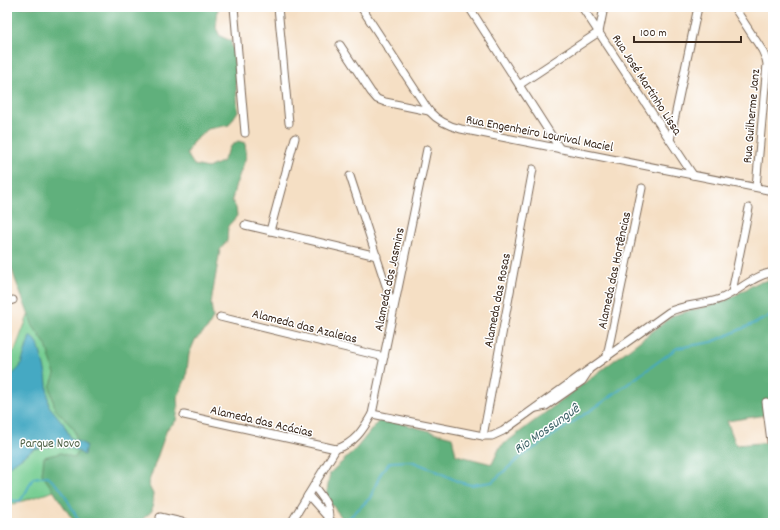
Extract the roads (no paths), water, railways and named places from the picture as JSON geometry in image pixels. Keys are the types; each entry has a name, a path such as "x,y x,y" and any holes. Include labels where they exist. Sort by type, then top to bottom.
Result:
{"street":[{"path":"234,7 245,133"},
{"path":"278,7 288,123"},
{"name":"Rua Engenheiro Lourival Maciel","path":"361,7 429,111 451,127 773,191"},
{"path":"469,7 560,149"},
{"name":"Rua José Martinho Lissa","path":"582,7 693,175"},
{"path":"519,85 599,32 604,7"},
{"path":"670,140 698,7"},
{"name":"Rua Guilherme Janz","path":"734,7 762,50 767,64 756,187"},
{"path":"340,45 370,92 377,99 429,111"},
{"path":"270,231 295,138"},
{"name":"Alameda dos Jasmins","path":"372,414 427,149"},
{"name":"Alameda das Rosas","path":"483,436 533,169"},
{"path":"350,176 394,308"},
{"name":"Alameda das Hortências","path":"608,356 642,188"},
{"path":"732,292 749,208"},
{"path":"245,225 377,256"},
{"path":"291,523 336,449 352,442 372,414 483,436 492,436 534,409 546,406 582,381 591,368 673,310 719,299 759,276 773,272"},
{"name":"Alameda das Azaleias","path":"220,317 384,357"},
{"path":"766,402 773,457"},
{"name":"Alameda das Acácias","path":"184,415 336,449"},
{"path":"314,486 327,504 331,520"},
{"path":"308,495 331,520"},
{"path":"160,517 186,523"}],"water":[{"path":"30,336 38,343 46,374 49,406 63,423 71,438 86,445 84,455 74,449 56,445 34,449 7,468 7,380 20,367"}],"waterway":[{"name":"Rio Mossunguê","path":"348,519 370,498 381,473 390,462 411,461 459,482 471,485 492,482 518,459 603,402 677,348 712,342 773,315"},
{"name":"Rio Mossunguê","path":"7,500 20,501 33,478 47,476 62,490 80,523"}],"park label":[{"name":"Parque Novo","path":"50,442"}]}
